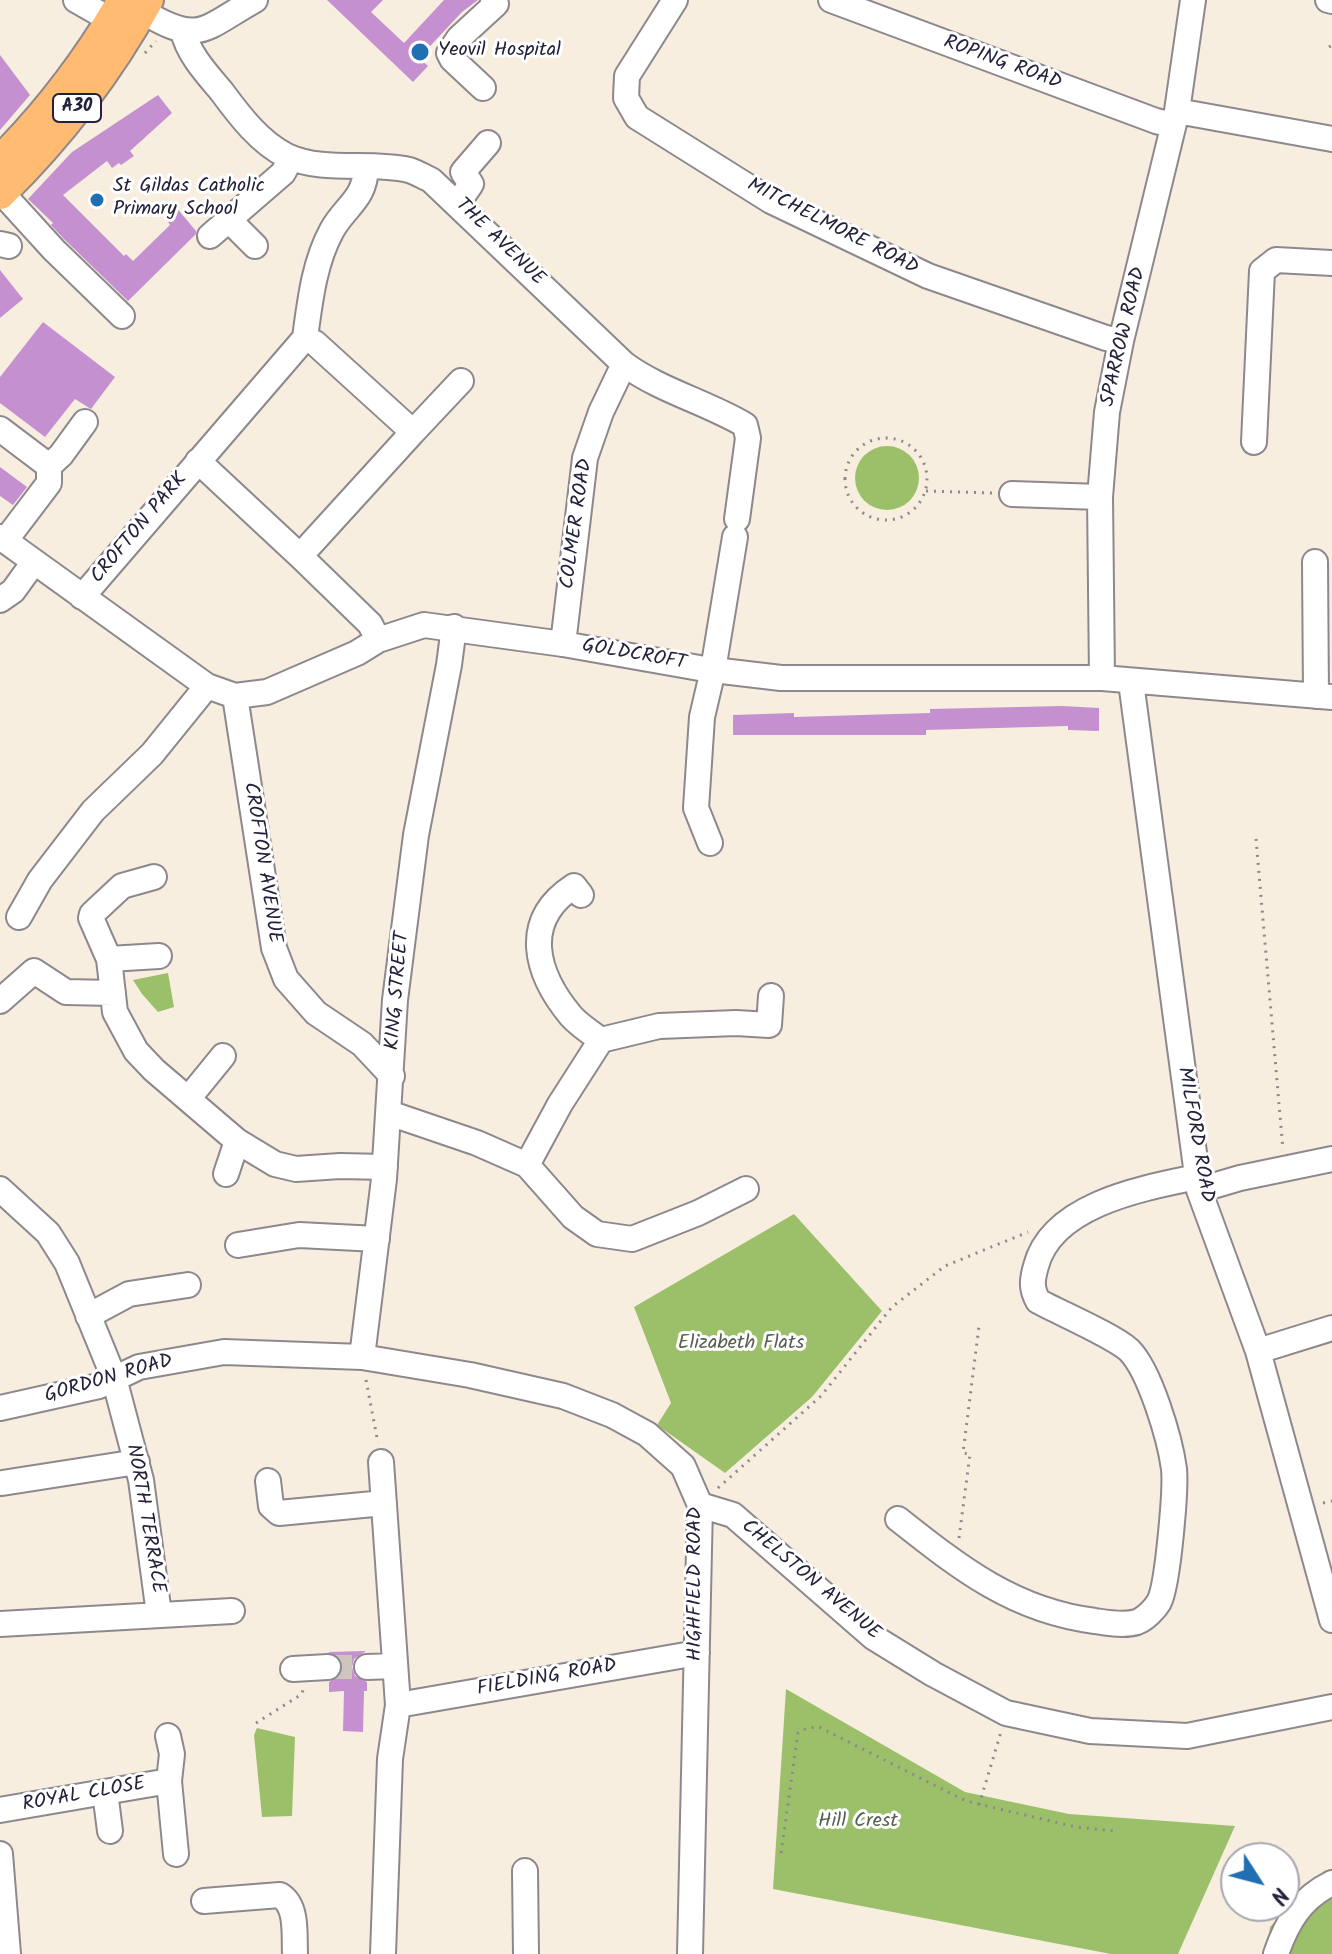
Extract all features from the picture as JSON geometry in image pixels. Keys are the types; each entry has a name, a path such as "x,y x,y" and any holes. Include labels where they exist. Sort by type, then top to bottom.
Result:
{"main road":[{"name":"A30","path":"0,161 31,130 131,8"},
{"name":"A30","path":"1,194 78,107 114,57 131,8"}],"street":[{"path":"76,0 131,8 165,25 195,32 212,27 255,0"},
{"path":"483,88 449,53 459,38 496,4 493,0"},
{"name":"MITCHELMORE ROAD","path":"675,0 627,76 626,98 637,117 771,201 928,276 1121,341"},
{"name":"ROPING ROAD","path":"831,0 1156,121 1175,118 1332,139"},
{"name":"SPARROW ROAD","path":"1102,678 1100,497 1107,412 1175,118 1193,0"},
{"name":"THE AVENUE","path":"183,31 185,42 242,119 278,151 291,158 316,163 410,171 431,180 624,364 642,377 721,411 745,425 748,438 713,670"},
{"path":"458,203 471,184 463,172 488,143"},
{"path":"255,246 220,228 283,173 291,158"},
{"path":"366,167 366,183 358,198 333,228 320,259 305,338 315,343 413,432"},
{"path":"1,194 122,316"},
{"path":"1254,442 1262,271 1276,260 1332,263"},
{"name":"CROFTON PARK","path":"82,597 305,338"},
{"name":"COLMER ROAD","path":"563,644 585,458 601,412 624,364"},
{"path":"300,556 461,381"},
{"path":"2,539 49,483 49,466 85,422"},
{"path":"0,429 49,466"},
{"name":"CROFTON PARK","path":"198,461 370,624 378,640"},
{"path":"1012,494 1100,497"},
{"name":"GOLDCROFT","path":"2,539 207,686 235,696 267,692 357,653 378,640 424,625 454,627 713,670 789,678 1102,678 1324,696"},
{"path":"0,600 13,591 34,562"},
{"path":"1315,562 1324,696"},
{"name":"KING STREET","path":"362,1357 385,1167 395,1000 416,835 454,627"},
{"path":"710,843 696,808 702,717 713,670"},
{"name":"MILFORD ROAD","path":"1131,682 1198,1184 1258,1351 1332,1620"},
{"path":"19,917 40,880 93,811 152,754 207,686"},
{"name":"CROFTON AVENUE","path":"235,696 274,948 286,979 316,1013 362,1044 392,1076"},
{"path":"154,877 122,886 91,918 109,959 115,1012 136,1051 237,1141 275,1164 296,1169 385,1167"},
{"path":"581,886 561,895 546,912 537,942 544,978 572,1018 601,1040"},
{"path":"109,959 159,956"},
{"path":"0,1001 34,971 66,992 113,993"},
{"path":"527,1165 560,1104 601,1040 659,1026 769,1025 771,996"},
{"path":"188,1099 223,1056"},
{"path":"389,1113 477,1143 527,1165 573,1217 597,1234 632,1239 698,1213 746,1189"},
{"path":"226,1174 237,1141"},
{"path":"898,1519 955,1564 1035,1608 1068,1618 1127,1624 1140,1621 1159,1602 1163,1587 1174,1501 1171,1450 1148,1379 1128,1349 1038,1301 1032,1290 1038,1254 1055,1231 1077,1215 1136,1190 1240,1178 1332,1159"},
{"name":"NORTH TERRACE","path":"0,1189 48,1233 67,1263 114,1378 144,1495 159,1614"},
{"path":"238,1245 299,1235 377,1239"},
{"path":"88,1316 129,1294 188,1285"},
{"path":"1258,1351 1332,1328"},
{"name":"GORDON ROAD","path":"0,1408 99,1386 139,1367 224,1352 362,1357"},
{"name":"HIGHFIELD ROAD","path":"362,1357 470,1375 563,1396 612,1415 647,1434 683,1466 700,1505 690,1954"},
{"path":"2,1483 137,1462"},
{"path":"381,1462 398,1705 390,1759 383,1954"},
{"path":"268,1481 271,1506 279,1513 384,1503"},
{"name":"CHELSTON AVENUE","path":"700,1505 733,1515 873,1637 1006,1713 1090,1731 1187,1736 1332,1707"},
{"name":"NORTH TERRACE","path":"0,1624 232,1611"},
{"name":"FIELDING ROAD","path":"398,1705 697,1653"},
{"path":"367,1667 395,1666"},
{"name":"ROYAL CLOSE","path":"168,1736 172,1754 169,1781 176,1854"},
{"name":"ROYAL CLOSE","path":"0,1810 169,1781"},
{"path":"105,1792 110,1831"},
{"path":"0,1854 8,1954"},
{"path":"525,1871 526,1954"},
{"path":"1276,1954 1287,1926 1301,1904 1332,1883"},
{"path":"204,1901 280,1895 287,1900 293,1912 295,1954"}],"path":[{"path":"880,437 894,438 907,443 917,452 927,477 926,491 920,503 910,512 898,519 885,521 860,512 851,502 845,489 844,475 855,450 880,437"},
{"path":"926,491 1012,494"},
{"path":"1256,839 1285,1170"},
{"path":"700,1505 821,1396 892,1307 945,1266 1033,1230"},
{"path":"955,1564 970,1454 963,1453 979,1326"},
{"path":"362,1357 381,1462"},
{"path":"256,1723 302,1694 311,1668"},
{"path":"979,1805 1006,1713"},
{"path":"781,1853 798,1733 819,1727 966,1801 1076,1827 1114,1831"}],"green space":[{"path":"887,446 905,452 913,460 919,478 913,496 905,504 887,510 869,504 861,496 855,478 861,460 869,452"},
{"path":"168,973 174,1007 158,1012 133,980"},
{"name":"Elizabeth Flats","path":"794,1214 882,1311 812,1397 725,1473 657,1425 671,1403 634,1307"},
{"name":"Hill Crest","path":"786,1689 965,1792 1069,1814 1235,1826 1228,1842 1220,1842 1220,1860 1178,1954 1111,1954 773,1889"},
{"path":"257,1728 295,1737 292,1816 262,1817 254,1735"},
{"path":"1332,1869 1332,1954 1266,1954 1270,1927 1275,1922 1300,1922 1300,1896 1324,1871"}],"building":[{"path":"327,0 383,0 371,12 404,43 444,0 478,0 462,12 419,58 428,66 413,82"},
{"path":"0,55 30,95 0,130"},
{"path":"158,95 172,113 130,151 134,156 112,168 107,161 63,195 124,256 126,254 133,261 170,225 164,215 175,206 196,231 128,301 28,199 72,152"},
{"path":"0,270 23,299 0,318"},
{"path":"43,322 115,377 91,409 75,399 45,437 0,403 0,377"},
{"path":"0,467 27,487 13,505 0,496"},
{"path":"1099,708 1099,731 1068,730 1068,726 926,730 926,735 733,735 733,715 794,713 794,717 930,713 930,709"},
{"path":"366,1651 354,1659 352,1667 355,1676 367,1682 363,1732 343,1731 344,1691 329,1692 329,1682 341,1674 343,1665 340,1658 328,1652"}],"tunnel":[{"path":"328,1667 367,1667"}],"place":[{"name":"Yeovil Hospital","path":"420,52"},
{"name":"St Gildas Catholic Primary School","path":"97,200"}]}
